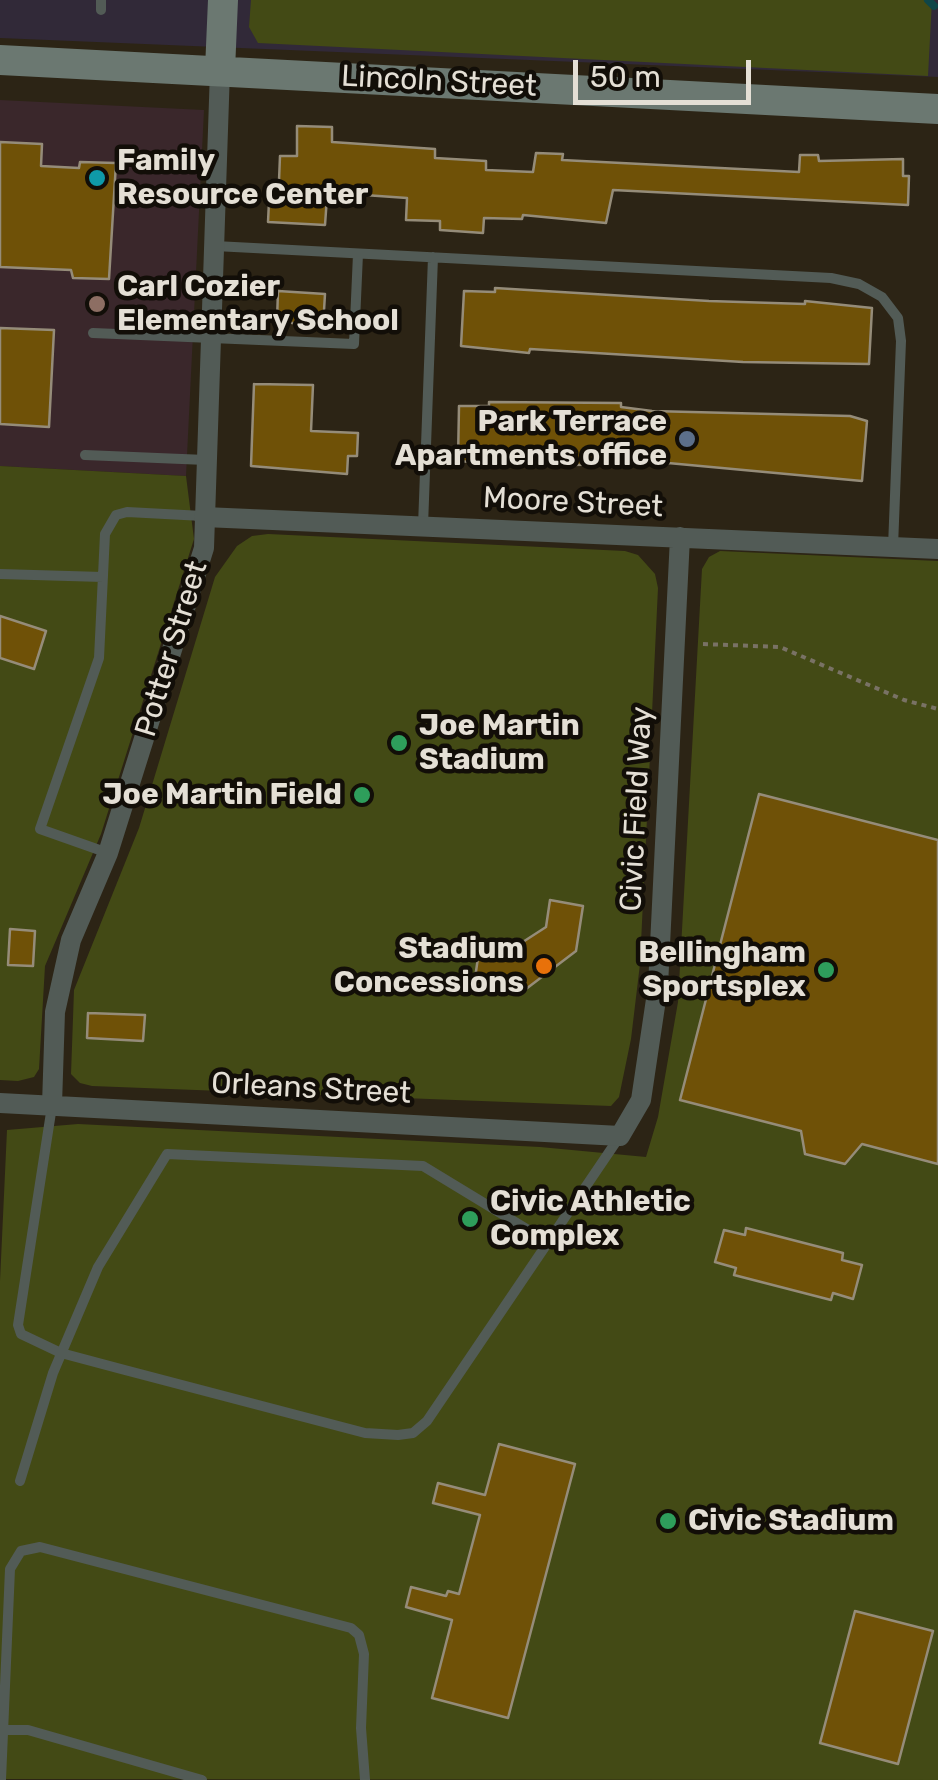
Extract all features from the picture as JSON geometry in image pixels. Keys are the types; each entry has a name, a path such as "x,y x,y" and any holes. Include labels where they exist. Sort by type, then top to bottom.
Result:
{"street":[{"name":"Potter Street","path":"52,1105 55,1012 71,940 108,853 204,548 223,0"},
{"name":"Lincoln Street","path":"0,60 938,109"},
{"name":"Moore Street","path":"204,516 938,549"},
{"name":"Civic Field Way","path":"620,1136 641,1100 658,986 680,537"},
{"name":"Orleans Street","path":"0,1103 620,1136"}],"lane":[{"path":"214,246 831,278 859,284 882,297 898,318 901,341 894,547"},
{"path":"92,333 354,344 358,254"},
{"path":"423,526 433,258"},
{"path":"86,455 206,460"},
{"path":"108,853 40,829 99,658 105,534 116,515 204,516"},
{"path":"0,574 104,577"},
{"path":"52,1105 18,1325 28,1340 61,1353 365,1433 413,1433 427,1421 620,1136"},
{"path":"20,1481 61,1353 98,1266 158,1162 167,1154 422,1166 548,1242"},
{"path":"1,1780 10,1569 21,1552 40,1547 350,1628 359,1635 364,1654 360,1728 365,1780"},
{"path":"4,1730 28,1730 202,1780"}],"path":[{"path":"703,644 780,647 904,700 938,709"}],"shaded area":[{"path":"0,0 938,0 938,77 0,38"},
{"name":"Carl Cozier Elementary School","path":"0,100 204,110 186,476 0,466"}],"green space":[{"path":"251,0 932,0 928,76 258,43 249,27"},
{"path":"0,466 186,476 194,539 101,834 45,966 39,1069 34,1077 18,1081 0,1080"},
{"name":"Civic Athletic Complex","path":"252,536 625,551 638,555 655,574 658,588 640,964 631,1039 619,1097 611,1106 92,1086 80,1083 71,1074 74,990 139,828 215,577 237,546"},
{"name":"Civic Athletic Complex","path":"720,551 938,561 938,1780 0,1779 0,1281 7,1130 78,1124 540,1147 646,1157 658,1117 678,1002 702,569 709,557"}],"building":[{"path":"297,126 332,127 332,142 435,149 435,158 486,161 486,170 533,172 536,153 563,154 562,160 799,172 800,155 818,155 819,161 903,159 903,176 909,176 908,205 613,190 606,223 523,215 522,219 484,218 483,233 440,230 440,221 406,220 407,198 336,193 336,197 327,197 325,225 268,222 270,181 279,181 280,156 297,156"},
{"path":"0,142 42,144 41,166 79,168 80,162 116,163 109,279 73,278 71,270 0,267"},
{"path":"495,288 709,301 805,301 872,308 869,364 743,362 530,349 529,353 461,346 464,291 495,292"},
{"path":"278,291 325,294 323,327 277,321"},
{"path":"0,328 54,330 49,427 0,424"},
{"path":"254,384 313,385 311,431 358,433 357,456 348,456 347,474 251,466"},
{"path":"489,402 621,403 621,407 652,411 850,416 867,421 862,481 668,463 524,466 458,461 459,406 489,406"},
{"path":"0,616 46,631 34,669 0,658"},
{"name":"Bellingham Sportsplex","path":"759,794 938,840 938,1164 862,1144 845,1164 805,1154 801,1131 680,1100"},
{"path":"550,900 583,906 576,951 522,992 474,985 479,951 512,949 546,927"},
{"path":"10,929 35,931 33,966 8,965"},
{"path":"88,1013 145,1015 143,1041 87,1038"},
{"path":"746,1228 843,1253 842,1260 862,1265 853,1299 833,1293 831,1300 734,1275 736,1268 715,1262 724,1230 745,1235"},
{"path":"499,1444 575,1464 508,1718 432,1698 452,1620 406,1607 411,1587 446,1596 448,1591 459,1594 480,1515 433,1503 438,1483 485,1495"},
{"path":"855,1611 933,1631 898,1764 820,1743"}],"waterway":[{"path":"928,0 934,6"}],"place":[{"name":"Family Resource Center","path":"97,178"},
{"name":"Carl Cozier Elementary School","path":"97,304"},
{"name":"Park Terrace Apartments office","path":"687,439"},
{"name":"Joe Martin Stadium","path":"399,743"},
{"name":"Joe Martin Field","path":"362,795"},
{"name":"Stadium Concessions","path":"544,966"},
{"name":"Bellingham Sportsplex","path":"826,970"},
{"name":"Civic Athletic Complex","path":"470,1219"},
{"name":"Civic Stadium","path":"668,1521"}]}
